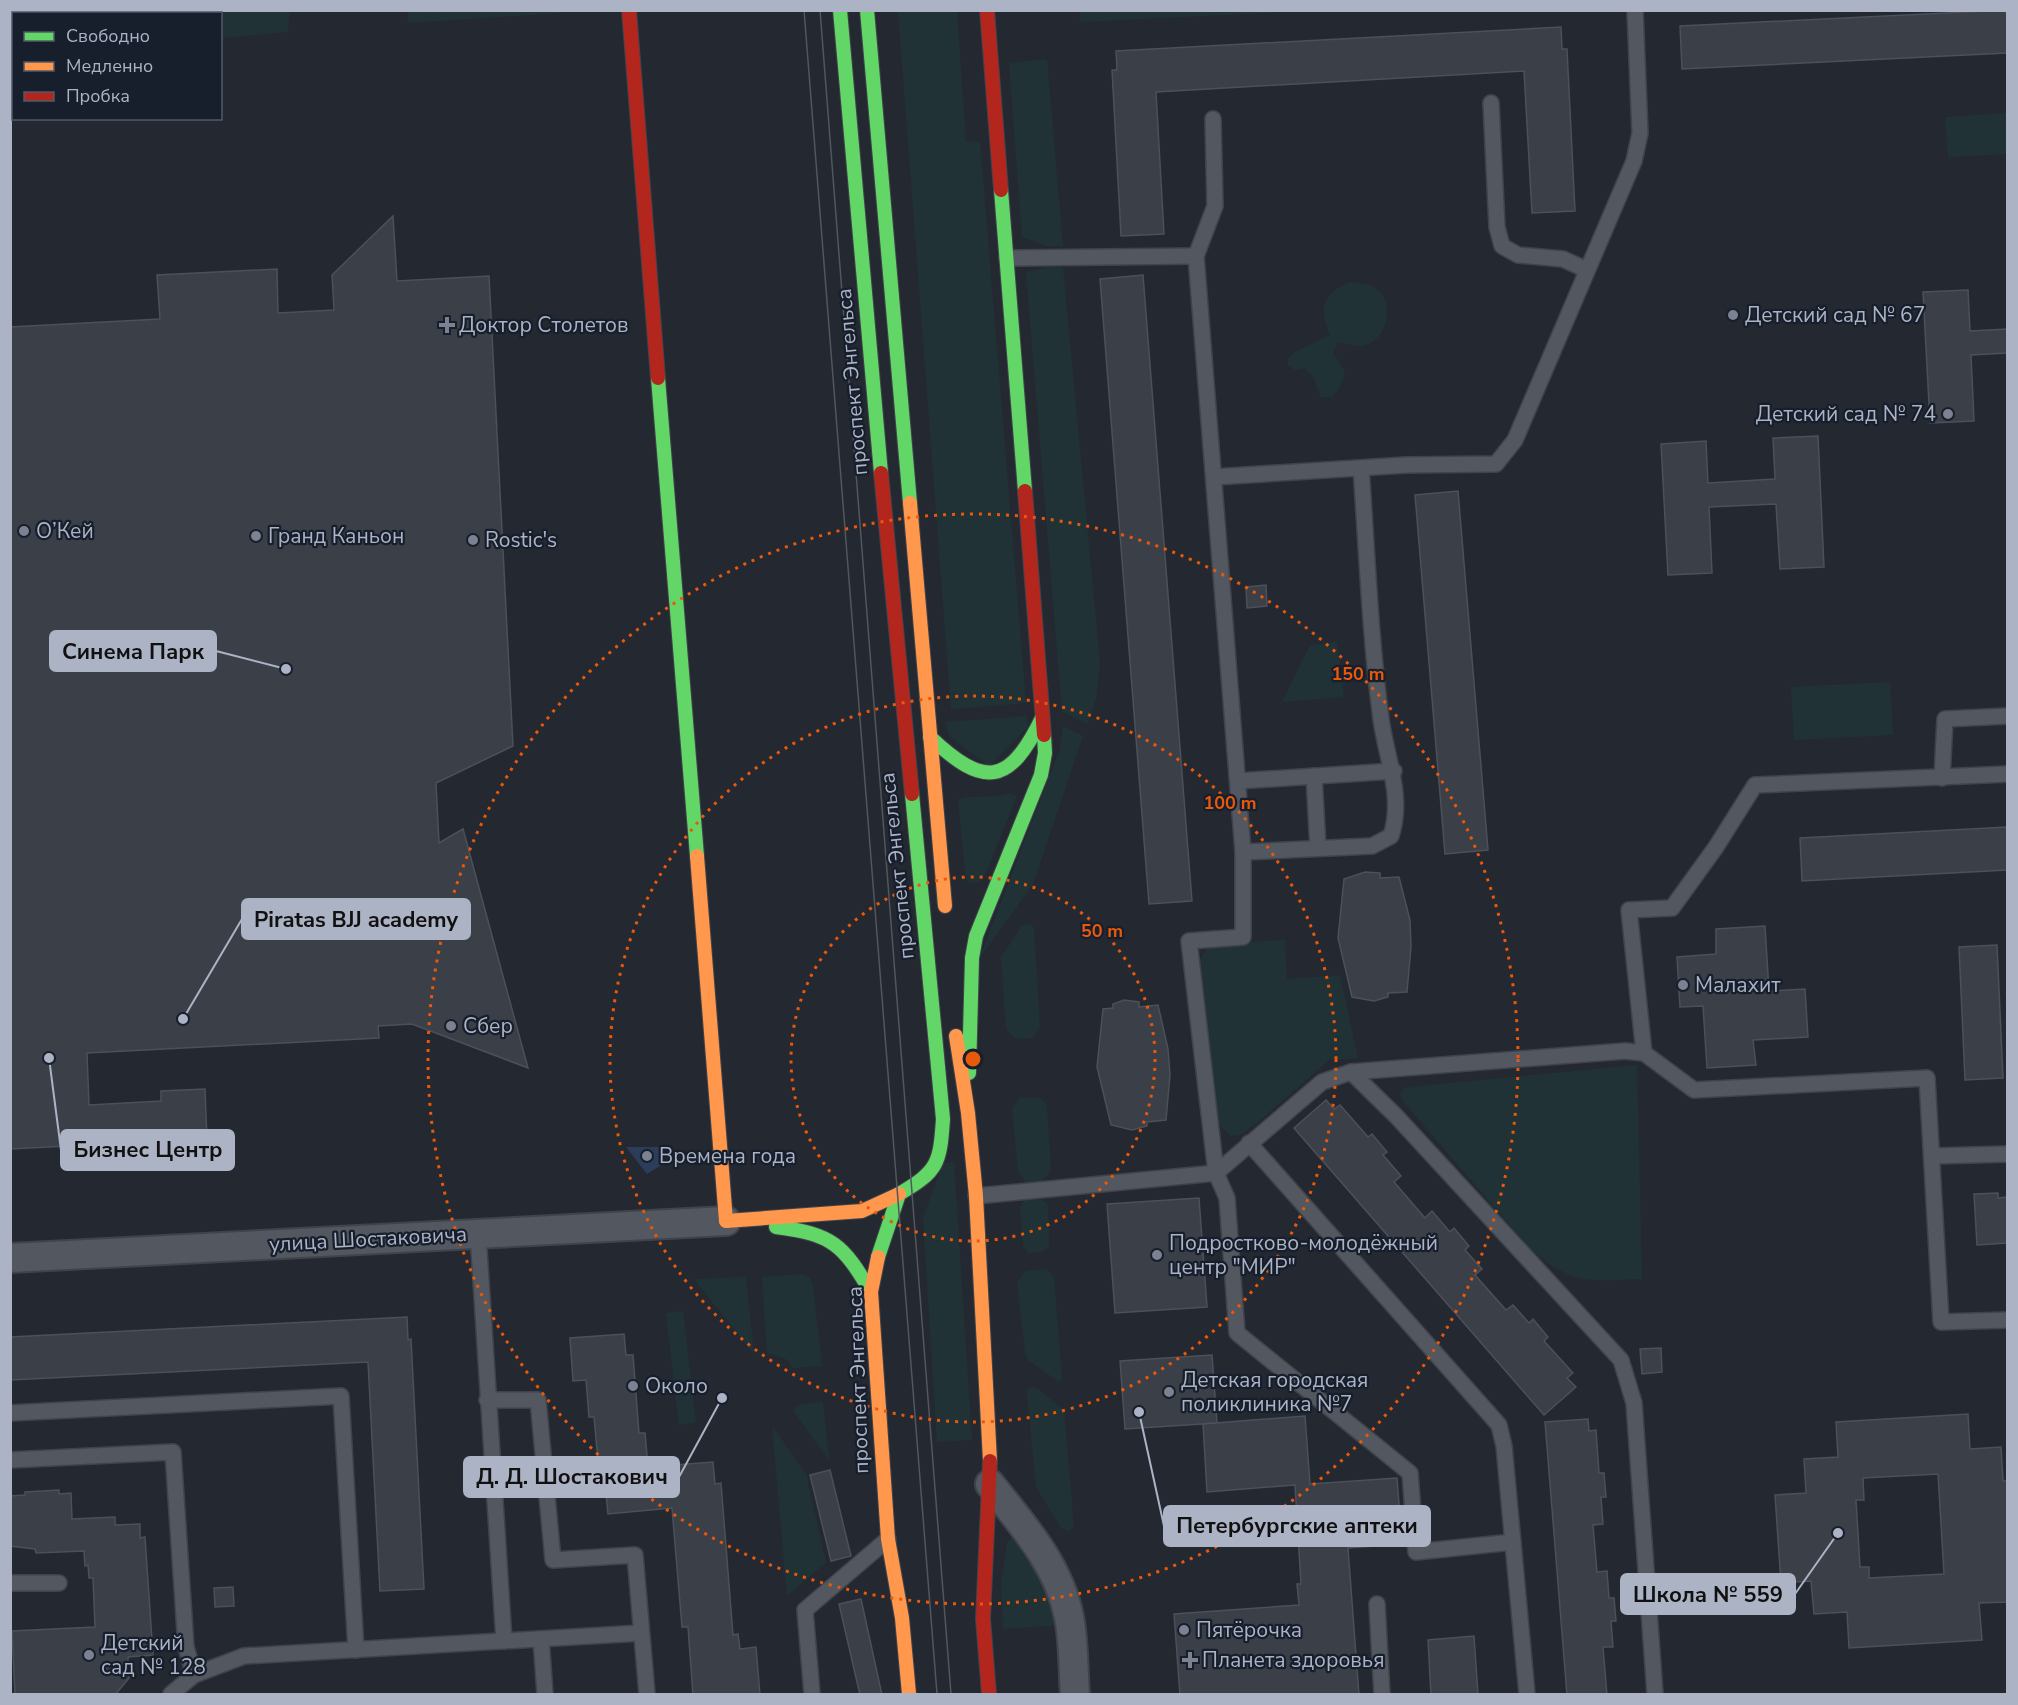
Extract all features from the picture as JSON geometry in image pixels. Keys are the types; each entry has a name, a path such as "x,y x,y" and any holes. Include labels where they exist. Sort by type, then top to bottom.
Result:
{"main road":[{"path":"629,10 726,1221"},
{"name":"проспект Энгельса","path":"840,10 891,582 943,1119 941,1149 934,1166 925,1179 899,1194 879,1250 871,1292 888,1539 902,1618 909,1695"},
{"name":"проспект Энгельса","path":"867,10 946,923"},
{"path":"968,1113 972,958 976,936 1041,775 1045,753 1044,714 987,10"},
{"path":"930,736 962,766 976,772 993,773 1013,766 1024,755 1044,714"},
{"path":"954,1017 968,1113 976,1196 991,1447 983,1619 989,1695"},
{"name":"улица Шостаковича","path":"726,1221 862,1211 899,1194"},
{"name":"улица Шостаковича","path":"726,1221 801,1230 829,1240 848,1255 871,1292"}],"street":[{"name":"улица Шостаковича","path":"10,1258 726,1221"},
{"path":"990,1484 1032,1538 1060,1588 1069,1617 1075,1695"}],"lane":[{"path":"1214,477 1360,468 1496,464 1515,440 1634,160 1640,133 1635,10"},
{"path":"1491,103 1497,227 1502,246 1518,255 1563,259 1587,270"},
{"path":"1213,119 1215,206 1196,256 1243,852 1243,937 1189,941 1216,1173 1227,1198 1237,1334 1410,1473 1416,1552 1513,1542"},
{"path":"1007,258 1196,256"},
{"path":"1243,852 1372,846 1391,836 1395,825 1394,771 1381,720 1360,468"},
{"path":"1942,778 1945,719 2007,716"},
{"path":"1238,781 1394,771"},
{"path":"1644,1053 1629,910 1672,908 1716,847 1755,785 2007,774"},
{"path":"1314,776 1318,848"},
{"path":"976,1196 1216,1173 1322,1082 1351,1072 1625,1051 1644,1053 1694,1090 1928,1078 1941,1322 2007,1320"},
{"path":"1351,1072 1404,1125 1622,1360 1634,1403 1655,1695"},
{"path":"1249,1143 1499,1425 1504,1446 1527,1695"},
{"path":"1933,1156 2007,1154"},
{"path":"478,1234 504,1641"},
{"path":"10,1413 341,1396 356,1650"},
{"path":"487,1400 538,1400 553,1560 635,1555 647,1695"},
{"path":"10,1460 173,1452 186,1647 194,1675"},
{"path":"812,1695 805,1610 888,1539"},
{"path":"10,1583 60,1583"},
{"path":"1377,1604 1382,1695"},
{"path":"171,1695 194,1675 244,1656 641,1633"},
{"path":"541,1639 545,1695"}],"shaded area":[{"path":"1079,10 1309,10 1309,11 1080,22"},
{"path":"290,11 288,32 222,38 222,12 112,12"},
{"path":"407,11 561,11 561,13 408,23"},
{"path":"898,11 957,11 966,142 980,141 1026,703 951,709"},
{"path":"1047,59 1063,246 1046,246 1022,237 1009,63"},
{"path":"2007,113 2007,154 1948,157 1945,117"},
{"path":"1049,267 1063,268 1100,663 1096,698 1088,724 1062,712 1026,272"},
{"path":"1349,282 1370,285 1377,289 1387,307 1387,316 1382,332 1370,343 1359,346 1338,342 1333,353 1345,372 1340,387 1332,397 1321,397 1314,378 1305,368 1295,370 1288,365 1288,358 1297,351 1330,335 1325,317 1325,303 1333,292"},
{"path":"1337,642 1344,697 1282,702 1310,645"},
{"path":"1890,682 1893,735 1794,740 1791,687"},
{"path":"1027,716 1028,727 989,766 949,736 945,722"},
{"path":"1063,726 1083,736 1033,884 979,959 1059,752"},
{"path":"1009,793 1017,796 985,875 979,882 969,883 966,878 958,800"},
{"path":"1031,924 1034,928 1040,1028 1032,1038 1016,1039 1006,1029 1001,957 1022,926"},
{"path":"1285,940 1287,979 1340,975 1358,1058 1329,1060 1256,1124 1240,1135 1231,1136 1220,1126 1212,1092 1200,960 1206,950 1215,944"},
{"path":"1637,1065 1642,1279 1595,1280 1572,1276 1532,1251 1402,1100 1400,1094 1402,1089 1408,1087"},
{"path":"1037,1097 1047,1106 1051,1170 1043,1181 1026,1182 1018,1172 1012,1108 1020,1098"},
{"path":"954,1162 972,1440 937,1442 923,1218 943,1163"},
{"path":"1039,1199 1047,1203 1049,1246 1042,1252 1029,1253 1023,1247 1020,1206 1025,1200"},
{"path":"1046,1269 1054,1277 1062,1378 1059,1382 1028,1360 1025,1353 1017,1282 1026,1271"},
{"path":"803,1274 810,1278 813,1285 822,1366 793,1368 786,1359 767,1353 762,1277"},
{"path":"746,1277 754,1354 694,1279"},
{"path":"683,1311 696,1423 679,1425 666,1313"},
{"path":"1034,1386 1064,1410 1074,1526 1069,1531 1061,1528 1036,1487 1027,1395 1028,1389"},
{"path":"823,1402 829,1460 793,1411 797,1405"},
{"path":"772,1426 806,1474 826,1562 787,1596"},
{"path":"1014,1536 1041,1571 1059,1625 1003,1629 1001,1586 1007,1542"}],"water":[{"name":"Времена года","path":"626,1147 659,1147 663,1164 647,1174"}],"building":[{"path":"2007,10 2007,53 1682,69 1680,26"},
{"path":"1561,27 1562,49 1567,49 1575,211 1532,213 1524,71 1156,92 1164,234 1121,236 1112,70 1117,70 1116,51"},
{"name":"Гранд Каньон","path":"393,216 397,281 489,276 513,746 436,783 439,843 463,829 528,1068 412,1024 378,1026 379,1038 87,1053 89,1105 161,1101 161,1091 205,1089 207,1139 10,1149 10,327 160,319 157,275 277,269 278,313 334,310 332,275"},
{"path":"1143,275 1192,901 1149,904 1100,279"},
{"path":"1968,290 1970,331 2007,329 2007,353 1971,355 1974,421 1930,423 1923,292"},
{"path":"1818,436 1824,567 1780,569 1776,504 1709,507 1712,573 1668,575 1661,444 1706,441 1708,483 1775,479 1773,438"},
{"path":"1458,491 1488,850 1445,854 1415,495"},
{"path":"1266,585 1267,606 1247,608 1246,587"},
{"path":"2007,827 2007,870 1802,881 1800,838"},
{"path":"1365,872 1380,873 1380,878 1399,877 1410,920 1411,947 1407,992 1388,993 1388,997 1374,1001 1352,997 1338,938 1344,879"},
{"path":"1765,926 1769,991 1805,989 1808,1037 1753,1040 1756,1065 1707,1068 1703,1006 1680,1007 1677,957 1716,954 1716,929"},
{"path":"1997,945 2003,1078 1965,1080 1959,947"},
{"path":"1124,1000 1139,1002 1139,1007 1158,1005 1168,1049 1170,1075 1166,1120 1147,1122 1147,1126 1132,1130 1111,1125 1097,1067 1103,1009 1113,1008 1113,1004"},
{"path":"1326,1100 1334,1109 1340,1105 1368,1137 1372,1134 1387,1152 1383,1155 1401,1176 1394,1182 1425,1218 1432,1211 1450,1232 1454,1228 1469,1246 1465,1250 1482,1269 1475,1275 1506,1310 1513,1305 1529,1323 1533,1319 1548,1337 1544,1341 1573,1373 1567,1378 1576,1387 1544,1415 1294,1128"},
{"path":"1998,1193 1998,1198 2007,1197 2007,1243 1977,1245 1974,1194"},
{"name":"Подростково-молодёжный центр \"МИР\"","path":"1199,1198 1207,1307 1115,1313 1107,1204"},
{"path":"407,1317 408,1340 411,1339 424,1589 380,1591 368,1362 10,1380 10,1337"},
{"path":"624,1334 626,1355 633,1355 639,1433 645,1433 648,1467 713,1462 715,1484 721,1483 733,1635 738,1634 740,1649 756,1647 760,1695 693,1695 688,1627 682,1627 672,1508 608,1514 606,1494 601,1494 594,1417 589,1417 586,1380 573,1381 570,1338"},
{"path":"1661,1348 1662,1372 1642,1374 1640,1349"},
{"name":"Детская городская поликлиника №7","path":"1212,1355 1217,1423 1125,1429 1120,1361"},
{"path":"1968,1414 1970,1449 2001,1447 2003,1481 2007,1481 2007,1602 1979,1603 1982,1640 1849,1648 1847,1612 1814,1614 1811,1581 1781,1583 1775,1495 1806,1493 1804,1459 1838,1457 1836,1422","holes":["1938,1474 1944,1574 1869,1578 1869,1567 1860,1567 1856,1500 1864,1500 1863,1478"]},
{"path":"1305,1416 1310,1484 1397,1478 1402,1544 1348,1548 1359,1695 1180,1695 1174,1614 1299,1605 1297,1584 1301,1584 1295,1485 1207,1492 1203,1424"},
{"path":"1588,1419 1589,1431 1596,1430 1599,1473 1604,1473 1606,1497 1601,1497 1603,1524 1593,1525 1597,1572 1607,1571 1609,1598 1614,1598 1616,1621 1611,1621 1613,1647 1603,1647 1607,1695 1567,1695 1545,1422"},
{"path":"830,1470 851,1556 831,1561 810,1475"},
{"path":"59,1490 59,1494 71,1493 72,1519 115,1517 115,1525 140,1524 140,1538 145,1537 153,1655 128,1657 129,1678 115,1695 15,1695 12,1631 95,1627 93,1578 89,1578 88,1565 85,1566 84,1551 36,1553 35,1549 10,1546 10,1496 25,1495 25,1492"},
{"path":"233,1587 234,1606 215,1607 214,1588"},
{"path":"861,1599 882,1695 860,1695 839,1604"},
{"path":"1474,1636 1478,1695 1431,1695 1428,1640"}],"tram line":[{"path":"804,10 937,1694"},
{"path":"820,10 951,1694"}],"traffic: fast":[{"path":"840,10 881,473"},
{"path":"867,10 910,503"},
{"path":"1001,190 1025,491"},
{"path":"658,378 697,856"},
{"path":"930,737 966,765 980,771 994,772 1006,767 1018,757 1042,718"},
{"path":"969,1073 972,958 976,936 1041,775 1045,753 1044,735"},
{"path":"878,1257 899,1194 922,1179 935,1165 943,1119 912,794"},
{"path":"776,1227 811,1234 834,1244 852,1263 871,1292"}],"traffic: slow":[{"path":"910,503 945,906"},
{"path":"697,856 726,1221"},
{"path":"956,1036 968,1113 976,1196 990,1461"},
{"path":"726,1221 862,1211 899,1194"},
{"path":"878,1257 871,1292 888,1539 902,1618 909,1694"}],"traffic: jam":[{"path":"629,10 658,378"},
{"path":"987,10 1001,190"},
{"path":"881,473 912,794"},
{"path":"1025,491 1044,735"},
{"path":"989,1694 983,1619 990,1461"}],"place":[{"name":"Детский сад № 67","path":"1733,315"},
{"name":"Доктор Столетов","path":"447,325"},
{"name":"Детский сад № 74","path":"1948,414"},
{"name":"О’Кей","path":"24,531"},
{"name":"Гранд Каньон","path":"256,536"},
{"name":"Rostic's","path":"473,540"},
{"name":"Синема Парк","path":"286,669"},
{"name":"Малахит","path":"1683,985"},
{"name":"Piratas BJJ academy","path":"183,1019"},
{"name":"Сбер","path":"451,1026"},
{"name":"Бизнес Центр","path":"49,1058"},
{"name":"Времена года","path":"647,1156"},
{"name":"Подростково-молодёжный центр \"МИР\"","path":"1157,1255"},
{"name":"Около","path":"633,1386"},
{"name":"Детская городская поликлиника №7","path":"1169,1392"},
{"name":"Д. Д. Шостакович","path":"722,1398"},
{"name":"Петербургские аптеки","path":"1139,1412"},
{"name":"Школа № 559","path":"1838,1533"},
{"name":"Пятёрочка","path":"1184,1630"},
{"name":"Детский сад № 128","path":"89,1655"},
{"name":"Планета здоровья","path":"1190,1660"}]}
